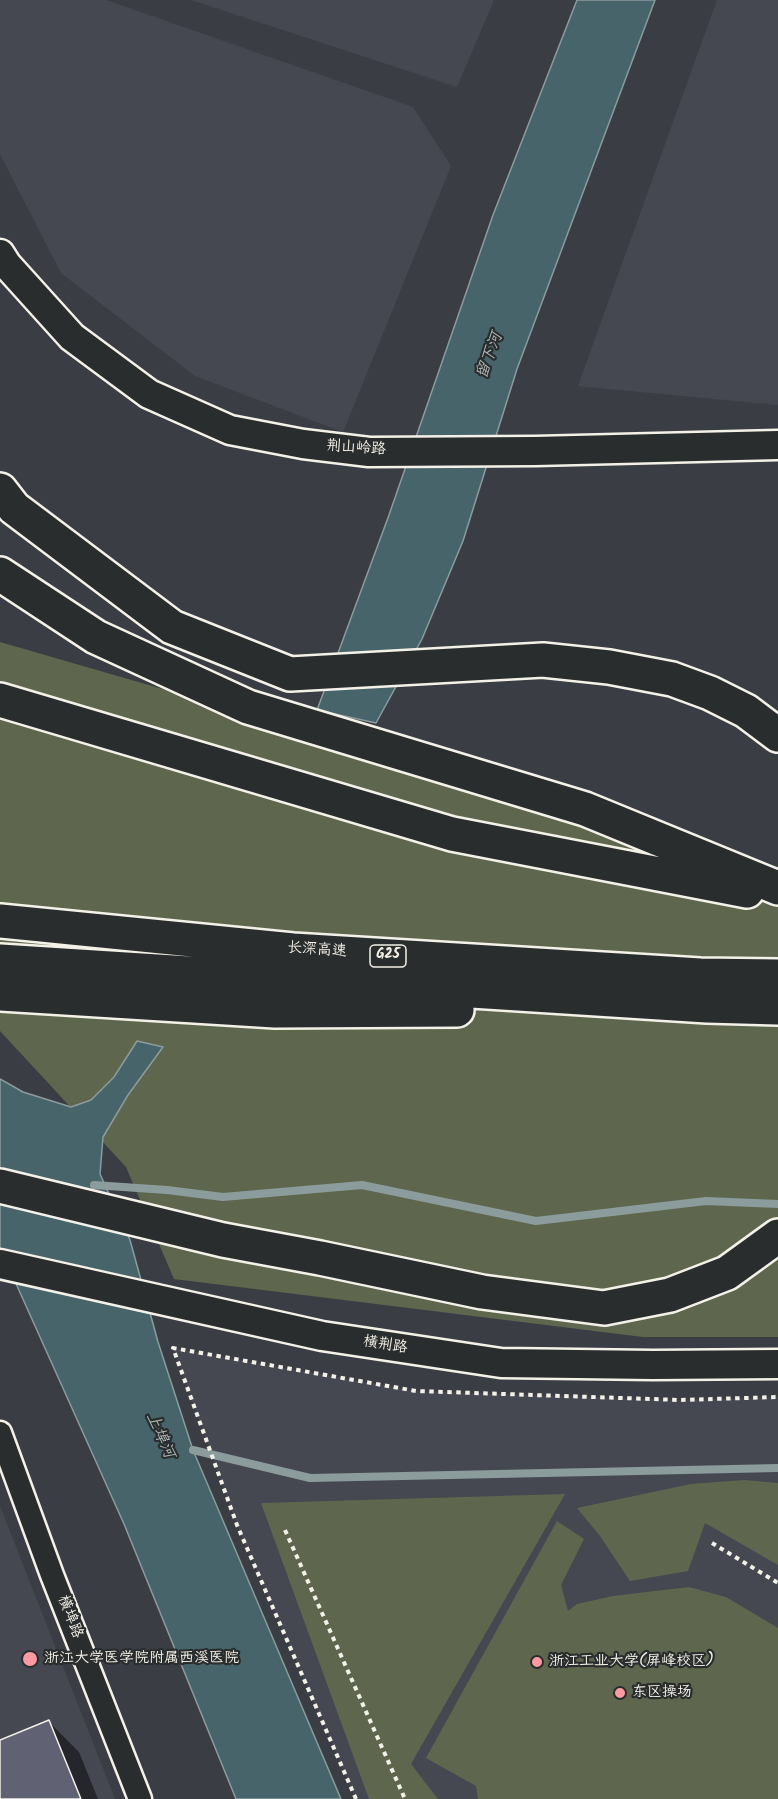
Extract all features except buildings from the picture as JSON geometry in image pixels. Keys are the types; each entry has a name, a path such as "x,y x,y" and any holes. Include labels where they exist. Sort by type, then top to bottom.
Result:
{"highway":[{"path":"5,498 172,627 290,674 543,660 609,667 672,679 710,693 746,711 778,735"},
{"path":"0,574 96,637 248,707 585,809 778,888"},
{"path":"0,700 452,834 778,897"},
{"name":"长深高速","path":"0,921 293,950 688,974 778,976"},
{"name":"长深高速","path":"0,961 707,1006 778,1008"},
{"path":"0,994 275,1011 707,1006"},
{"path":"0,1186 224,1240 482,1292 604,1308 670,1295 727,1273 778,1236"}],"street":[{"name":"荆山岭路","path":"0,254 7,265 72,337 149,394 230,430 303,444 369,452 535,451 778,445"},
{"name":"横荆路","path":"0,1264 322,1336 501,1363 778,1364"},
{"name":"横埠路","path":"0,1433 52,1575 140,1799"}],"path":[{"path":"356,1799 237,1524 173,1348 416,1391 680,1400 778,1397"},
{"path":"285,1530 405,1799"},
{"path":"712,1544 778,1583"}],"shaded area":[{"path":"0,0 106,0 413,107 451,166 343,432 195,376 61,273 0,154"},
{"path":"191,0 494,0 457,87"},
{"path":"717,0 778,0 778,405 578,386"},
{"name":"浙江工业大学(屏峰校区)","path":"173,1348 416,1391 680,1400 778,1397 778,1799 356,1799 237,1525"},
{"name":"浙江大学医学院附属西溪医院","path":"0,1506 115,1799 0,1799"}],"green space":[{"path":"0,642 778,867 778,1337 643,1337 174,1279 126,1167 0,1031"},
{"path":"744,1480 778,1483 778,1565 705,1523 688,1571 630,1581 600,1536 577,1508 691,1484"},
{"path":"565,1494 411,1764 438,1799 369,1799 261,1503"},
{"name":"东区操场","path":"557,1521 584,1539 561,1585 568,1611 577,1604 613,1596 689,1587 726,1597 778,1628 778,1799 478,1799 476,1786 426,1758"}],"water":[{"name":"留下河","path":"577,0 655,0 517,369 463,541 422,639 376,723 317,710 389,515 493,215"},
{"name":"上埠河","path":"137,1041 163,1047 128,1095 103,1137 100,1174 130,1240 158,1342 193,1450 341,1799 236,1799 124,1524 0,1248 0,1079 23,1092 71,1107 91,1100 114,1077"}],"waterway":[{"path":"94,1185 223,1197 362,1185 536,1221 706,1201 778,1204"},
{"path":"193,1450 310,1478 778,1468"}],"place":[{"name":"浙江大学医学院附属西溪医院","path":"30,1659"},
{"name":"浙江工业大学(屏峰校区)","path":"537,1662"},
{"name":"东区操场","path":"620,1693"}]}
